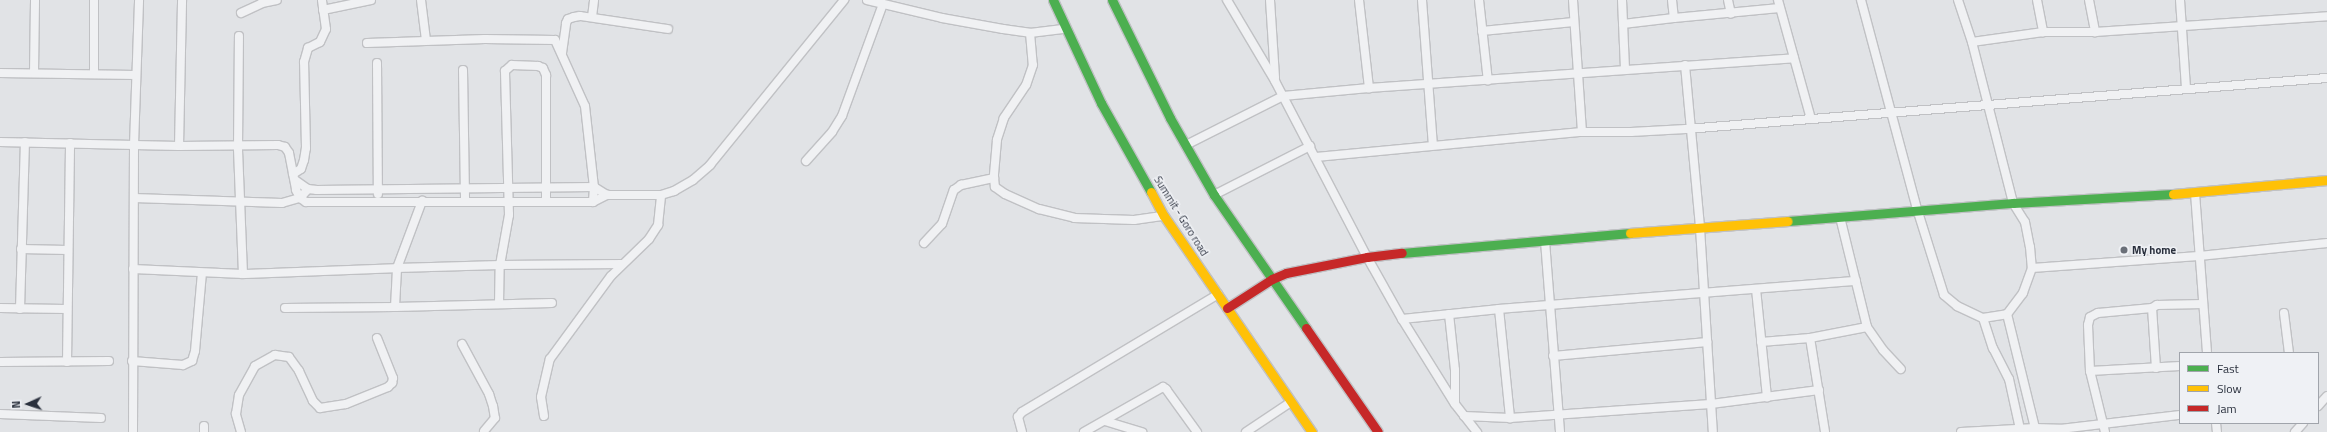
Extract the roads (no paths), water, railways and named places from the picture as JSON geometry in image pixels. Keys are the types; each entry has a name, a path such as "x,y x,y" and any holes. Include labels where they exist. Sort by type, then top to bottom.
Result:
{"main road":[{"name":"Summit - Goro road","path":"1053,0 1065,29 1101,103 1164,216 1312,432"},
{"path":"1112,0 1170,118 1214,195 1378,432"},
{"path":"1227,308 1272,279 1296,269 1367,257 2013,203 2195,193 2327,180"}],"street":[{"path":"34,73 35,0"},
{"path":"94,0 94,74"},
{"path":"132,432 134,144 139,0"},
{"path":"178,146 182,0"},
{"path":"241,13 262,3 277,0"},
{"path":"294,177 301,169 306,148 304,62 308,48 320,42 326,29 322,0"},
{"path":"323,10 371,0"},
{"path":"421,0 426,40"},
{"path":"592,17 594,0"},
{"path":"0,142 238,147 278,145 285,147 289,153 296,190 300,198 306,202 378,200 593,202 607,195 661,195 674,191 693,180 710,165 844,0"},
{"path":"867,0 942,18 1030,33 1065,29"},
{"path":"1227,0 1275,81 1367,257 1402,319 1455,404 1477,432"},
{"path":"1270,0 1275,81"},
{"path":"1359,0 1369,88"},
{"path":"1422,0 1433,144"},
{"path":"1479,0 1488,81"},
{"path":"1573,0 1582,132"},
{"path":"1622,0 1625,69"},
{"path":"1672,0 1674,18"},
{"path":"1728,0 1732,14"},
{"path":"1861,0 1918,212 1944,295 1957,306 1983,318 2006,314 2024,293 2032,268 2025,222 2013,203 1972,42 1958,0"},
{"path":"2037,0 2043,32"},
{"path":"2089,0 2095,32"},
{"path":"2180,0 2186,89"},
{"path":"806,161 832,132 842,116 883,4"},
{"path":"1623,24 1674,18 1732,14 1779,4 1810,119"},
{"path":"562,53 568,19 580,16 668,29"},
{"path":"1972,42 2043,32 2095,32 2327,16"},
{"path":"1482,31 1574,22"},
{"path":"1030,33 1033,53 1031,70 1026,84 1004,118 997,140 994,178 995,187 1005,194 1039,209 1074,218 1134,220 1164,216"},
{"path":"239,36 238,147 241,203 242,274"},
{"path":"367,43 426,40 555,40 585,106 594,187 593,202"},
{"path":"1186,145 1283,96 1369,88 1488,81 1625,69 1794,58"},
{"path":"377,63 378,200"},
{"path":"499,304 500,265 509,215 507,201 506,71 512,65 538,66 543,68 546,75 546,201"},
{"path":"1685,65 1700,228 1713,432"},
{"path":"463,70 465,201"},
{"path":"0,73 136,75"},
{"path":"1316,158 1380,152 1433,144 1582,132 1631,132 1691,128 2327,78"},
{"path":"20,309 24,142"},
{"path":"67,362 66,308 70,143"},
{"path":"1214,195 1310,146"},
{"path":"294,177 308,189 546,190 594,187 607,195"},
{"path":"924,243 942,224 954,190 961,185 994,178"},
{"path":"134,198 241,203 282,203 300,198 308,189"},
{"path":"2195,193 2207,352"},
{"path":"544,416 541,397 550,359 584,312 622,264 649,239 658,225 661,195"},
{"path":"395,307 397,268 422,201"},
{"path":"1840,217 1868,327 1883,350 1901,369"},
{"path":"1545,241 1560,432"},
{"path":"2032,268 2199,256 2327,243"},
{"path":"21,249 67,250"},
{"path":"133,269 242,274 500,265 622,264"},
{"path":"132,361 183,365 192,361 195,351 202,273"},
{"path":"1402,319 1499,309 1856,281"},
{"path":"1756,289 1767,397"},
{"path":"1022,432 1018,417 1022,412 1218,294"},
{"path":"286,308 395,307 552,302"},
{"path":"2105,432 2090,371 2088,325 2090,317 2098,313 2152,308 2157,305 2203,304"},
{"path":"0,308 66,308"},
{"path":"2152,308 2156,368"},
{"path":"1499,309 1510,418"},
{"path":"2284,313 2289,352"},
{"path":"1449,314 1455,370 1455,404"},
{"path":"2006,314 2036,430"},
{"path":"1983,318 1993,348 2009,379 2020,429"},
{"path":"1761,342 1810,338 1868,327"},
{"path":"241,432 236,414 238,394 255,366 275,355 289,357 299,371 313,401 320,408 346,404 388,387 392,383 392,378 377,338"},
{"path":"1810,338 1825,432"},
{"path":"1553,356 1707,342"},
{"path":"462,344 489,394 493,406 495,418 484,432"},
{"path":"0,362 108,361"},
{"path":"2090,371 2179,366"},
{"path":"1084,432 1163,387 1197,432"},
{"path":"1464,416 1510,418 1711,404 1819,390"},
{"path":"2319,405 2327,396"},
{"path":"1246,432 1291,402"},
{"path":"0,414 101,418"},
{"path":"1960,432 2060,429 2179,415"},
{"path":"1105,421 1142,432"},
{"path":"2295,432 2302,424"}],"place":[{"name":"My home","path":"2124,250"}]}
